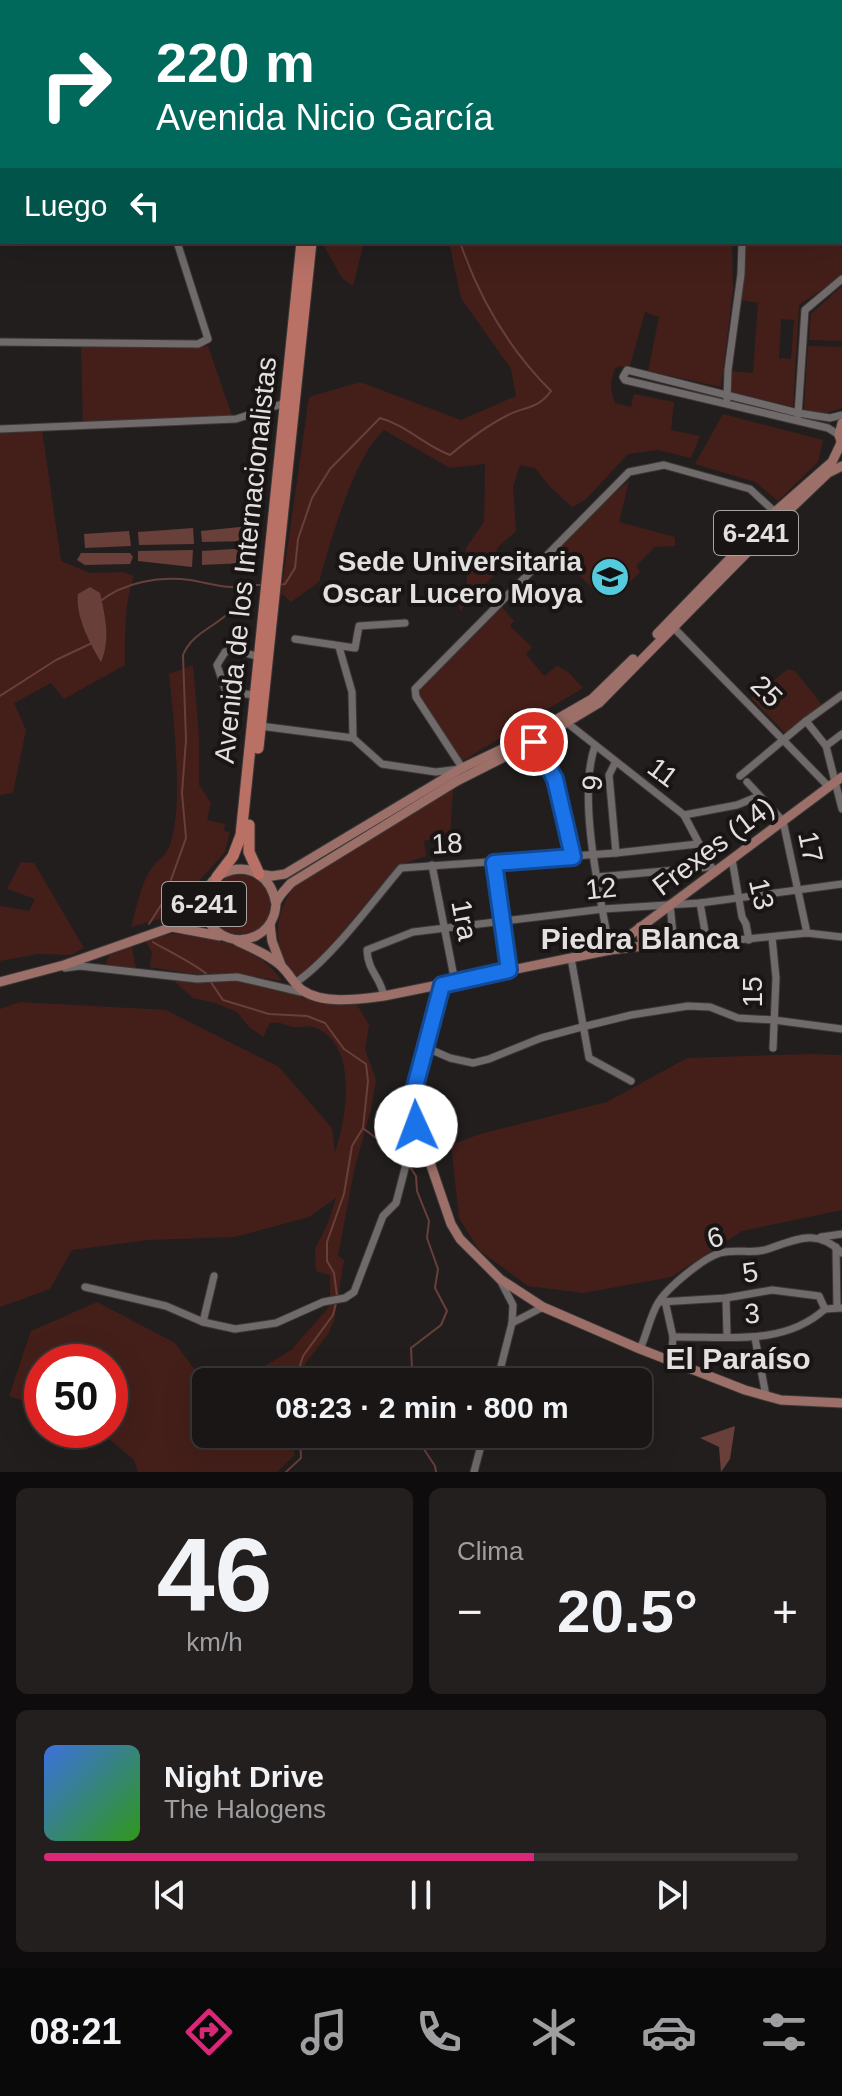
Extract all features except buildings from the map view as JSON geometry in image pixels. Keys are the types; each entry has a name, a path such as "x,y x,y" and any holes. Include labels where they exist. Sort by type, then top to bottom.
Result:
{"highway":[{"name":"Avenida de los Internacionalistas","path":"259,874 249,852 248,836 302,244"},
{"name":"Avenida de los Internacionalistas","path":"289,401 311,244"},
{"name":"Avenida de los Internacionalistas","path":"217,877 233,856 241,835 257,725 260,657 270,608"}],"main road":[{"path":"841,441 842,423"},
{"name":"6-241","path":"172,927 227,937 252,938 270,924 276,904 291,883 474,771 534,742 599,703 671,625 832,462 841,441"},
{"name":"6-241","path":"778,515 828,473 842,466"},
{"name":"6-241","path":"0,982 54,968 172,927 206,893 217,877 237,868 272,876 285,874 462,768 519,741 592,699 671,625"},
{"name":"Frexes (14)","path":"610,950 712,869 732,859 836,782"},
{"name":"6-241","path":"259,874 268,882 276,904"},
{"name":"6-241","path":"206,893 204,903 209,923 227,937"},
{"path":"270,924 272,941 281,965 295,983 306,993 333,999 384,996 643,946 640,927"},
{"path":"227,937 281,965"},
{"path":"442,985 412,1098 416,1126 451,1224 460,1239 500,1279 543,1307 640,1349 766,1396 781,1400 842,1403"},
{"path":"424,989 434,1002 435,1009"}],"street":[{"path":"0,342 198,344 208,339 178,244"},
{"path":"726,405 742,244"},
{"path":"798,417 805,310 842,279"},
{"path":"841,441 828,428 798,417 727,395 627,370 623,377 726,405 798,417 830,418 842,415"},
{"path":"0,429 236,419 289,401"},
{"path":"462,768 416,697 415,689 629,472 664,465 750,489 778,515"},
{"path":"295,639 356,647 359,626 405,623"},
{"name":"25","path":"671,625 783,739 836,782"},
{"path":"339,647 352,692 353,738"},
{"path":"256,695 226,692 217,665 225,652 234,650 260,657"},
{"path":"783,739 842,695"},
{"path":"806,721 826,746 842,809"},
{"name":"11","path":"566,722 684,815 712,869"},
{"path":"257,725 353,738 382,764 436,772 462,768 474,771"},
{"path":"826,746 842,734"},
{"name":"17","path":"783,739 744,779 783,821 807,933"},
{"path":"534,742 555,779 573,857"},
{"path":"595,746 588,765 587,780 594,855 610,950"},
{"name":"9","path":"615,763 609,775 616,853"},
{"path":"684,815 737,805 759,796"},
{"name":"18","path":"295,983 329,952 401,868 573,857 698,844"},
{"name":"13","path":"732,859 749,940"},
{"path":"494,863 509,970"},
{"name":"1ra","path":"432,865 455,982"},
{"path":"597,877 712,869"},
{"name":"12","path":"384,996 382,983 367,964 367,950 413,932 603,909 700,903 842,884"},
{"path":"700,903 707,943"},
{"path":"670,904 674,945"},
{"path":"643,946 807,933 842,937"},
{"name":"15","path":"772,937 776,978 773,1048"},
{"path":"571,958 589,1058 635,1082"},
{"path":"54,968 80,966 154,976 253,979 306,993"},
{"path":"425,1047 450,1058 473,1063 541,1038 582,1027 688,1006 714,1008 738,1018 842,1029"},
{"path":"85,1287 166,1306 203,1322 235,1329 276,1323 323,1302 345,1298 354,1292 383,1216 396,1203 416,1126"},
{"name":"6","path":"640,1349 662,1302 682,1277 718,1253 755,1254 802,1238 842,1234"},
{"path":"821,1237 839,1250 840,1308 825,1309"},
{"path":"203,1322 214,1276"},
{"path":"500,1279 513,1305 512,1323 501,1368"},
{"name":"5","path":"662,1302 726,1298 772,1290 819,1296 825,1309"},
{"path":"726,1298 727,1336"},
{"path":"662,1302 673,1337 671,1361"},
{"path":"512,1323 543,1307"},
{"name":"3","path":"673,1337 755,1338 782,1333 816,1317 825,1309"},
{"path":"755,1338 766,1396"},
{"path":"474,1472 480,1448"}],"shaded area":[{"path":"364,244 353,286 342,278 324,246"},
{"path":"449,244 732,244 733,289 721,387 648,371 659,317 645,312 630,366 616,367 611,381 615,403 631,407 634,394 674,402 671,430 700,436 691,458 658,450 628,454 585,500 572,507 535,468 520,465 513,487 516,531 497,548 492,577 460,611 458,594 467,585 466,548 484,522 485,464 450,468 384,430 373,442 353,479 319,582 291,602 281,593 309,397 360,382 461,420 516,396 511,369 461,298"},
{"path":"742,244 839,244 842,249 842,276 799,305 793,407 726,390 732,371 753,373 758,303 741,300 744,276","holes":["781,319 794,320 791,359 779,358"]},
{"path":"842,286 842,341 809,340 811,314"},
{"path":"81,345 208,346 232,416 83,424"},
{"path":"808,346 842,347 842,408 823,414 804,409"},
{"path":"723,414 823,440 818,462 778,501 755,482 695,464"},
{"path":"0,430 42,430 61,561 90,573 123,572 134,576 127,608 125,665 64,699 51,683 14,703 26,730 13,793 0,795"},
{"path":"629,481 619,522 675,537 675,546 655,547 636,566 640,572 623,589 613,594 592,587 554,553"},
{"path":"249,526 251,541 202,542 201,531"},
{"path":"193,528 194,544 139,545 138,532"},
{"path":"129,531 131,546 85,548 84,534"},
{"path":"248,548 244,563 202,565 202,551"},
{"path":"193,550 192,567 138,561 138,551"},
{"path":"81,553 130,553 133,557 130,564 85,565 77,560"},
{"path":"90,587 100,593 105,619 106,645 101,662 88,638 79,611 78,594"},
{"path":"501,606 514,621 510,626 532,647 526,654 544,676 557,666 568,672 583,688 459,763 418,696 419,685"},
{"path":"193,665 199,785 211,803 207,820 225,824 224,831 230,832 225,852 167,917 131,927 147,876 167,851 173,836 177,765 169,674"},
{"path":"788,669 795,671 823,706 785,733 751,698"},
{"path":"453,790 450,835 424,841 426,856 397,866 323,955 301,976 293,975 280,952 278,926 281,912 293,889 302,879"},
{"path":"21,862 34,863 84,948 71,955 38,954 0,961 0,906 29,911 35,899 7,889"},
{"path":"240,872 258,878 266,886 272,904 266,922 258,930 240,936 222,930 214,922 208,904 214,886 222,878"},
{"path":"171,934 202,937 247,951 272,969 282,981 240,974 191,974 150,967 152,952 145,941"},
{"path":"132,946 136,969 106,963 110,954"},
{"path":"173,980 238,980 357,1005 369,1025 365,1049 376,1080 338,1256 344,1260 334,1321 304,1368 262,1368 291,1350 330,1306 330,1275 316,1271 315,1249 336,1198 309,1217 234,1237 148,1240 72,1250 50,1289 0,1307 0,1009 20,1002 166,1010 279,1067 332,1128 335,1152 343,1121 346,1082 338,1048 328,1035 311,1026 270,1023 263,1037 249,1027 237,1012 193,998"},
{"path":"842,1055 842,1210 742,1231 671,1277 584,1293 528,1286 479,1250 459,1218 451,1145 480,1134 607,1102 687,1058"},
{"path":"97,1302 175,1343 194,1368 192,1448 294,1448 295,1455 277,1472 138,1472 134,1460 120,1448 128,1448 128,1344 27,1344 31,1331"},
{"path":"24,1352 24,1401 9,1396"},
{"path":"735,1426 730,1459 721,1472 719,1447 700,1438"}],"waterway":[{"path":"278,585 285,584 295,568 298,539 312,498 330,469 380,418 450,455 492,424 536,404 551,391 522,358 497,322 476,283 461,244"},
{"path":"99,602 131,585 154,580 178,579 225,587 247,586"},
{"path":"149,924 163,902 186,838 182,793 186,740 183,655 196,637 229,613 250,585 264,585"},
{"path":"0,696 56,660 92,643"},
{"path":"153,942 207,975"},
{"path":"210,981 223,1000 269,1014 307,1016 325,1023 344,1049 366,1064 368,1081 363,1128 352,1146 344,1194 327,1242 327,1261 334,1273 337,1296"},
{"path":"364,1129 404,1159"},
{"path":"408,1164 416,1176 417,1191 429,1221 427,1238 438,1269 435,1288 447,1311 441,1325 411,1348 412,1368"},
{"path":"299,1368 303,1356 333,1315 336,1303"},
{"path":"286,1472 301,1458 301,1448"},
{"path":"423,1448 436,1472"}],"place":[{"name":"Sede Universitaria Oscar Lucero Moya","path":"610,577"}],"district":[{"name":"Piedra Blanca","path":"640,939"},
{"name":"El Paraíso","path":"738,1359"}],"route":[{"path":"416,1126 412,1098 442,985 509,970 494,863 573,857 555,779 534,742"}]}
